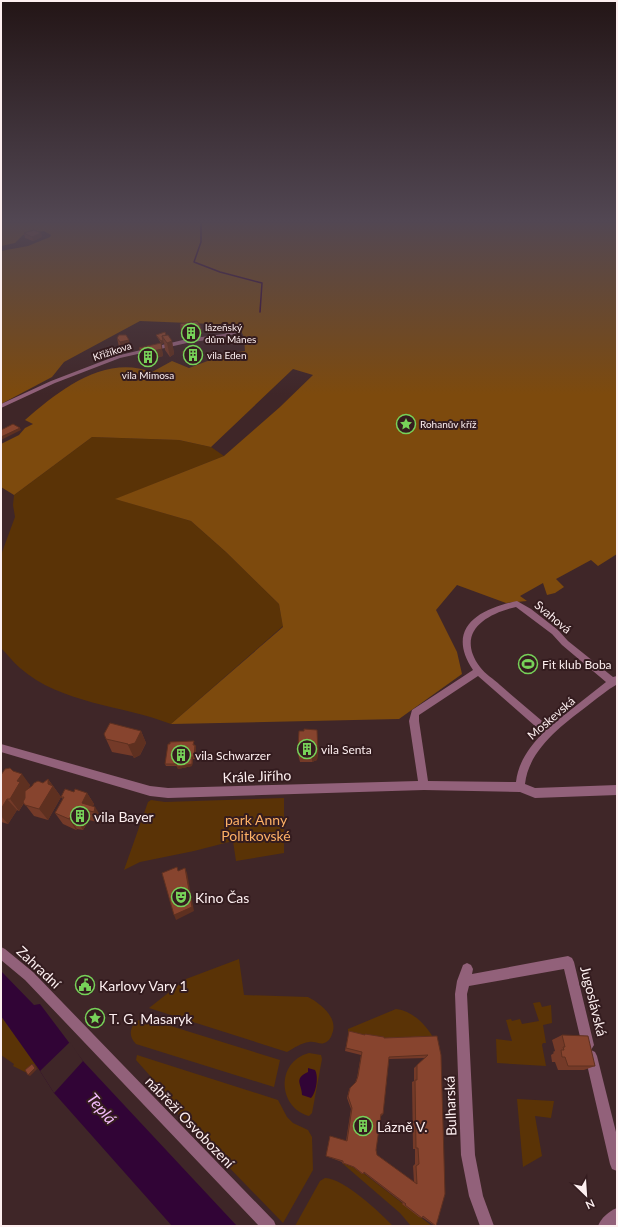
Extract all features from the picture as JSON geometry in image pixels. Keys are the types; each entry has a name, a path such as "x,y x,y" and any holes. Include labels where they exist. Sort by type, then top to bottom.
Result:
{"street":[{"name":"Křižíkova","path":"1,406 53,382 118,357 187,341 235,332"},
{"name":"Svahová","path":"548,733 478,671 470,659 466,649 469,630 481,617 489,611 497,608 517,604 555,632 565,643 615,680"},
{"path":"424,785 414,721 416,713 478,671"},
{"name":"Moskevská","path":"520,787 522,770 534,748 548,733 615,680"},
{"name":"Krále Jiřího","path":"1,748 150,791 168,793 424,785 520,787 535,793 617,790"},
{"name":"Zahradní","path":"1,953 29,976 88,1039"},
{"name":"Bulharská","path":"487,1226 476,1196 468,1155 461,994 465,975 568,962"},
{"name":"Jugoslávská","path":"568,962 617,1164"},
{"name":"nábřeží Osvobození","path":"88,1039 269,1226"},
{"path":"605,1226 617,1215"}],"green space":[{"path":"92,437 179,440 211,447 224,456 116,499 191,521 226,552 279,604 283,626 171,724 73,697 54,689 36,680 20,668 1,648 1,555 15,517 13,505 14,495"},
{"name":"park Anny Politkovské","path":"284,798 284,853 236,861 233,841 140,862 124,870 148,802 151,800 165,802"},
{"path":"239,959 244,995 308,997 323,1007 331,1017 333,1028 332,1035 329,1040 322,1043 306,1043 287,1052 149,1008 186,979"},
{"path":"540,1002 542,1007 551,1005 552,1023 543,1025 546,1043 543,1043 542,1045 546,1066 497,1063 496,1039 512,1041 506,1020 511,1019 512,1021 520,1019 522,1024 539,1021 533,1003"},
{"path":"396,1009 402,1010 413,1016 423,1024 434,1039 364,1039 348,1034 348,1029"},
{"path":"1,1016 40,1071 34,1065 27,1073 13,1066 14,1064 1,1055"},
{"path":"145,1018 280,1060 274,1087 136,1044 131,1036 133,1025 140,1019"},
{"path":"309,1053 321,1055 322,1059 312,1113 309,1116 299,1111 291,1104 286,1095 285,1085 286,1075 290,1066 298,1058"},
{"path":"137,1055 278,1100 287,1117 293,1123 308,1130 312,1137 313,1170 283,1223 158,1092 160,1087 136,1060"},
{"path":"517,1099 554,1101 551,1118 535,1116 542,1156 523,1167"},
{"path":"342,1163 353,1167 361,1173 362,1172 432,1226 411,1226 400,1213"},
{"path":"325,1178 342,1184 352,1190 371,1205 393,1226 295,1226 320,1181"}],"shaded area":[{"path":"1,280 617,280 617,554 598,566 591,560 556,579 564,587 555,593 547,595 543,583 520,596 527,601 506,603 457,585 436,610 457,652 462,674 399,719 171,724 283,627 279,604 226,552 191,521 115,499 224,456 280,407 313,375 293,369 211,447 179,440 92,437 14,495 1,487 1,444 19,435 25,428 33,424 25,420 53,397 84,378 100,371 117,368 134,368 152,372 172,361 189,368 226,354 245,351 244,337 238,325 140,321 64,362 52,377 1,404"}],"water":[{"name":"Teplá","path":"1,971 34,1005 40,1004 83,1061 237,1226 172,1226 54,1093 1,1016"},
{"path":"308,1068 315,1070 317,1077 316,1089 311,1098 302,1095 299,1082 301,1077 308,1072"}],"pier":[{"path":"70,1042 83,1061 54,1093 40,1071"}],"building":[{"path":"197,321 201,327 184,330 180,324"},
{"path":"165,332 166,335 162,336 163,340 161,341 156,335"},
{"path":"119,335 126,335 129,340 120,342 117,338"},
{"path":"168,335 172,341 167,343 162,336"},
{"path":"161,343 162,349 143,353 139,348"},
{"path":"198,348 202,354 185,357 182,352"},
{"path":"13,424 20,428 1,437 1,430"},
{"path":"110,723 141,731 135,743 128,745 106,739 104,734"},
{"path":"304,729 317,730 318,752 312,754 300,753 298,746 299,731 304,731"},
{"name":"vila Schwarzer","path":"194,741 194,757 192,757 192,764 177,767 177,764 165,764 168,744 170,744 170,742"},
{"path":"10,768 13,771 22,774 17,781 20,782 10,799 7,799 1,809 1,775 5,769"},
{"path":"48,779 48,784 53,786 39,809 25,805 23,802 25,798 25,791 34,783 38,781 43,783"},
{"path":"65,789 74,792 75,789 87,793 82,803 95,807 94,812 82,809 76,819 69,819 55,813 64,797 61,797"},
{"name":"Kino Čas","path":"177,867 178,871 185,868 192,907 174,915 162,873"},
{"name":"Lázně V.","path":"349,1031 384,1038 437,1036 441,1055 445,1194 436,1226 423,1216 422,1218 364,1172 363,1174 354,1167 343,1163 343,1161 326,1156 330,1136 347,1141 352,1108 348,1096 350,1088 356,1082 358,1076 362,1052 346,1048","holes":["428,1055 417,1065 417,1080 415,1080 416,1148 418,1148 419,1164 416,1166 417,1184 377,1155 376,1150 381,1114 383,1114 389,1057"]},
{"path":"562,1035 588,1036 595,1066 568,1066 565,1057 562,1057 561,1050 564,1050 563,1047 565,1047"},
{"path":"32,1064 35,1068 28,1075 25,1070"}],"waterway":[{"path":"252,280 262,283 260,312"}],"place":[{"name":"lázeňský dům Mánes","path":"191,333"},
{"name":"vila Eden","path":"193,355"},
{"name":"vila Mimosa","path":"148,357"},
{"name":"Rohanův kříž","path":"406,424"},
{"name":"Fit klub Boba","path":"528,664"},
{"name":"vila Senta","path":"307,749"},
{"name":"vila Schwarzer","path":"181,755"},
{"name":"vila Bayer","path":"80,816"},
{"name":"Kino Čas","path":"181,897"},
{"name":"Karlovy Vary 1","path":"85,985"},
{"name":"T. G. Masaryk","path":"95,1018"},
{"name":"Lázně V.","path":"363,1126"}]}
